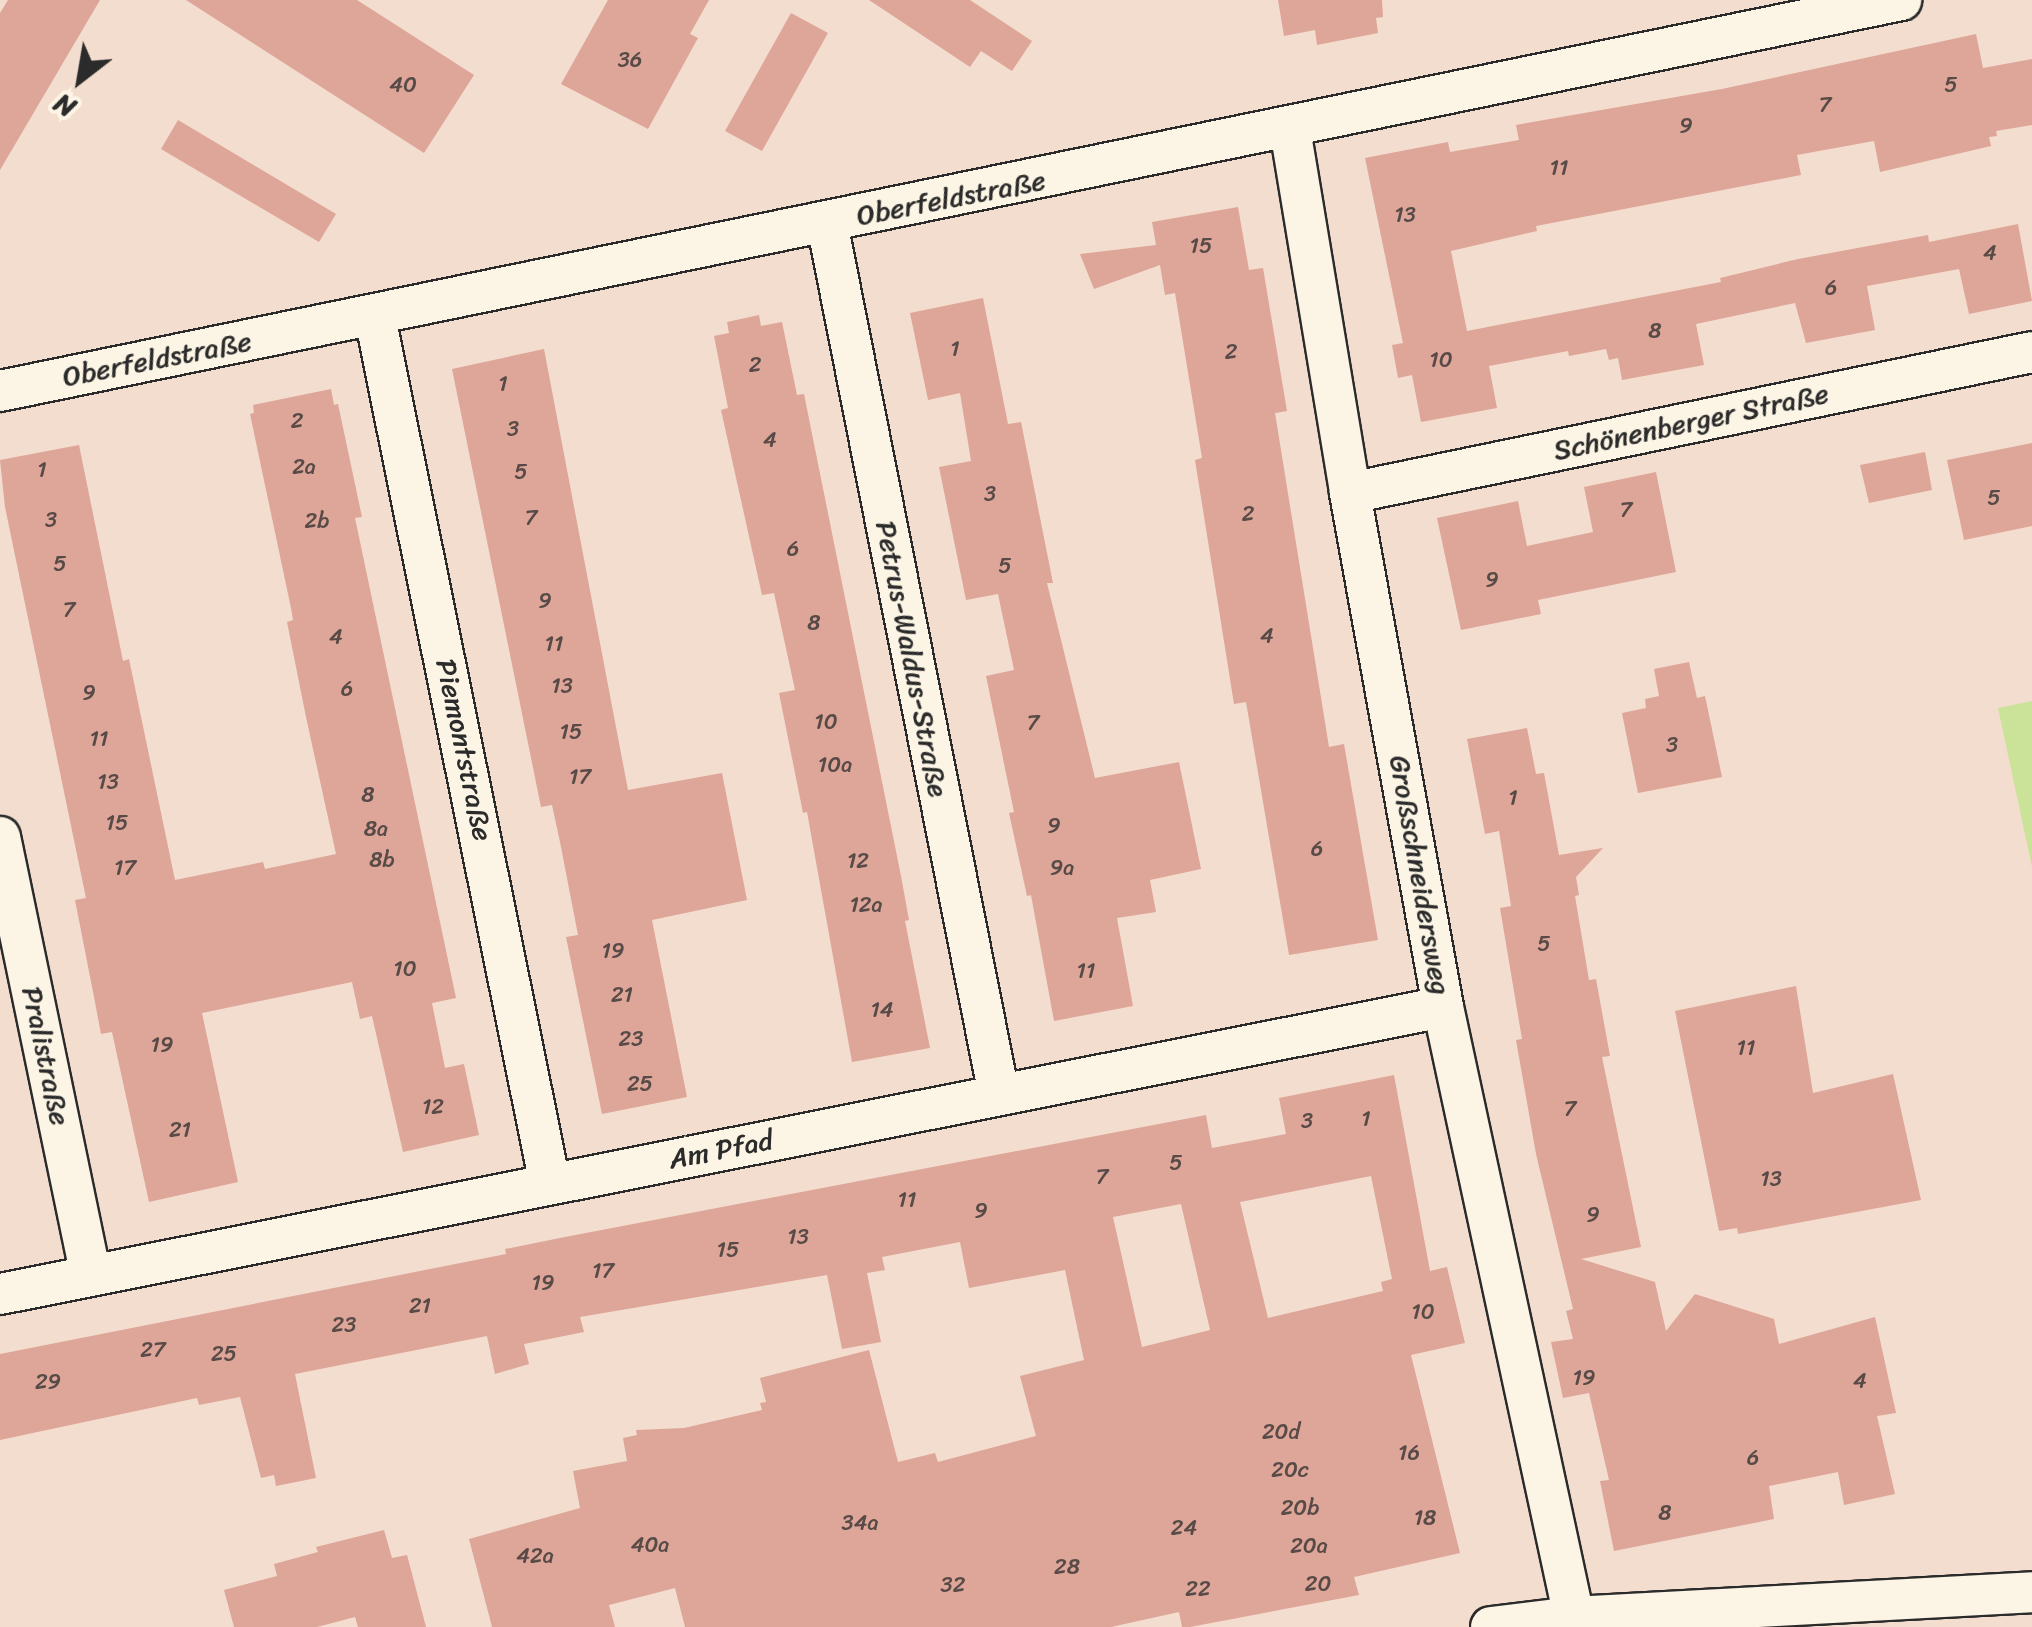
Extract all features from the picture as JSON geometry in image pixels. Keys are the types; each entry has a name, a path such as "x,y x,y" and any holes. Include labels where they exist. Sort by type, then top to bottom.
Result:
{"street":[{"name":"Oberfeldstraße","path":"0,391 1290,129 1901,0"},
{"name":"Großschneidersweg","path":"1290,129 1350,493 1443,1007 1574,1617"},
{"name":"Petrus-Waldus-Straße","path":"826,222 998,1095"},
{"name":"Piemontstraße","path":"374,317 550,1184"},
{"name":"Schönenberger Straße","path":"1350,493 2032,352"},
{"name":"Pralistraße","path":"0,837 92,1276"},
{"name":"Am Pfad","path":"0,1294 1443,1007"},
{"path":"1491,1627 1574,1617 2032,1592"}],"green space":[{"path":"2032,701 2032,867 1998,708"}],"building":[{"path":"8,0 100,0 0,170 0,13"},
{"path":"186,0 357,0 474,75 424,153"},
{"path":"608,0 709,0 690,34 698,38 648,129 561,84"},
{"path":"869,0 970,0 1032,41 1012,71 981,51 970,67"},
{"path":"1278,0 1382,0 1383,17 1376,18 1378,33 1317,45 1315,30 1284,36"},
{"path":"791,13 828,33 762,151 725,131"},
{"path":"1976,34 1983,68 2032,59 2032,125 1996,131 1997,136 1989,137 1991,146 1880,172 1874,141 1797,155 1801,175 1536,226 1537,231 1451,251 1467,331 1721,282 1720,278 1798,259 1928,235 1929,242 2018,224 2032,301 1969,314 1959,269 1867,286 1875,330 1806,343 1795,303 1696,324 1704,365 1622,380 1618,358 1609,360 1606,349 1569,356 1568,351 1489,366 1497,408 1421,422 1412,375 1398,378 1392,345 1403,343 1365,158 1448,142 1450,152 1519,140 1516,125 1722,89"},
{"path":"178,120 336,214 319,242 161,149"},
{"path":"1238,207 1249,270 1263,268 1287,411 1275,413 1329,747 1344,744 1378,940 1289,955 1246,702 1234,704 1195,460 1202,458 1175,293 1165,295 1160,265 1094,289 1080,254 1156,245 1152,222"},
{"path":"983,298 1008,424 1021,422 1053,583 1047,583 1095,778 1179,762 1201,869 1150,880 1156,912 1117,918 1133,1006 1054,1021 1031,895 1027,896 1009,813 1014,812 986,676 1014,670 998,594 966,600 939,467 971,461 960,393 928,400 910,313"},
{"path":"759,315 761,326 782,322 797,395 804,394 901,876 909,920 905,921 930,1048 852,1062 807,812 803,813 779,693 795,690 774,593 762,595 721,410 728,408 714,336 729,333 727,322"},
{"path":"544,349 628,790 722,773 747,900 652,920 687,1097 602,1114 566,937 578,935 560,842 552,805 541,807 452,369"},
{"path":"331,389 334,405 338,404 362,517 355,518 456,998 432,1003 445,1068 464,1064 479,1135 403,1152 372,1016 360,1019 352,982 202,1013 238,1182 149,1202 112,1032 101,1034 75,900 86,898 5,507 0,460 79,445 123,661 129,659 175,880 263,862 265,869 336,854 287,622 293,620 291,608 250,414 254,413 253,405"},
{"path":"2032,443 2032,526 1964,540 1947,460"},
{"path":"1925,452 1932,490 1869,503 1860,465"},
{"path":"1656,472 1676,572 1538,600 1541,614 1461,630 1437,518 1518,501 1527,546 1593,532 1584,487"},
{"path":"1689,662 1697,698 1705,696 1722,777 1638,793 1622,713 1646,708 1645,699 1659,696 1654,669"},
{"path":"1527,728 1536,774 1544,773 1559,855 1603,848 1576,877 1579,895 1575,896 1589,980 1596,979 1610,1056 1602,1057 1641,1247 1581,1259 1655,1282 1666,1331 1695,1294 1774,1319 1779,1344 1875,1317 1896,1413 1877,1416 1895,1494 1844,1505 1838,1472 1769,1486 1774,1519 1614,1551 1600,1481 1609,1480 1589,1393 1563,1398 1551,1342 1573,1339 1566,1311 1573,1309 1536,1154 1516,1040 1522,1039 1500,908 1511,906 1499,831 1485,834 1467,739"},
{"path":"1796,986 1813,1093 1893,1074 1921,1200 1738,1234 1737,1228 1719,1231 1675,1011"},
{"path":"1394,1075 1430,1271 1447,1267 1465,1343 1411,1355 1460,1553 1354,1577 1359,1595 1190,1627 1182,1627 1179,1612 1111,1627 685,1627 675,1588 609,1605 615,1627 492,1627 469,1539 580,1508 573,1471 627,1461 623,1438 637,1435 636,1430 684,1428 762,1410 760,1403 766,1402 760,1378 869,1350 898,1462 935,1453 938,1462 1036,1436 1020,1376 1084,1360 1065,1270 969,1288 960,1242 882,1257 885,1270 867,1273 881,1342 842,1349 827,1275 580,1317 584,1332 524,1344 529,1364 495,1374 487,1336 295,1374 316,1478 276,1486 274,1475 261,1478 240,1397 199,1405 197,1398 0,1440 0,1354 506,1254 505,1249 565,1237 1206,1115 1212,1148 1286,1134 1279,1098","holes":["1371,1176 1392,1279 1381,1282 1383,1291 1268,1318 1240,1202","1181,1204 1210,1330 1142,1347 1113,1217"]},
{"path":"384,1530 392,1558 407,1555 426,1627 358,1627 355,1617 317,1627 234,1627 224,1590 277,1576 274,1564 318,1552 316,1547"}]}
